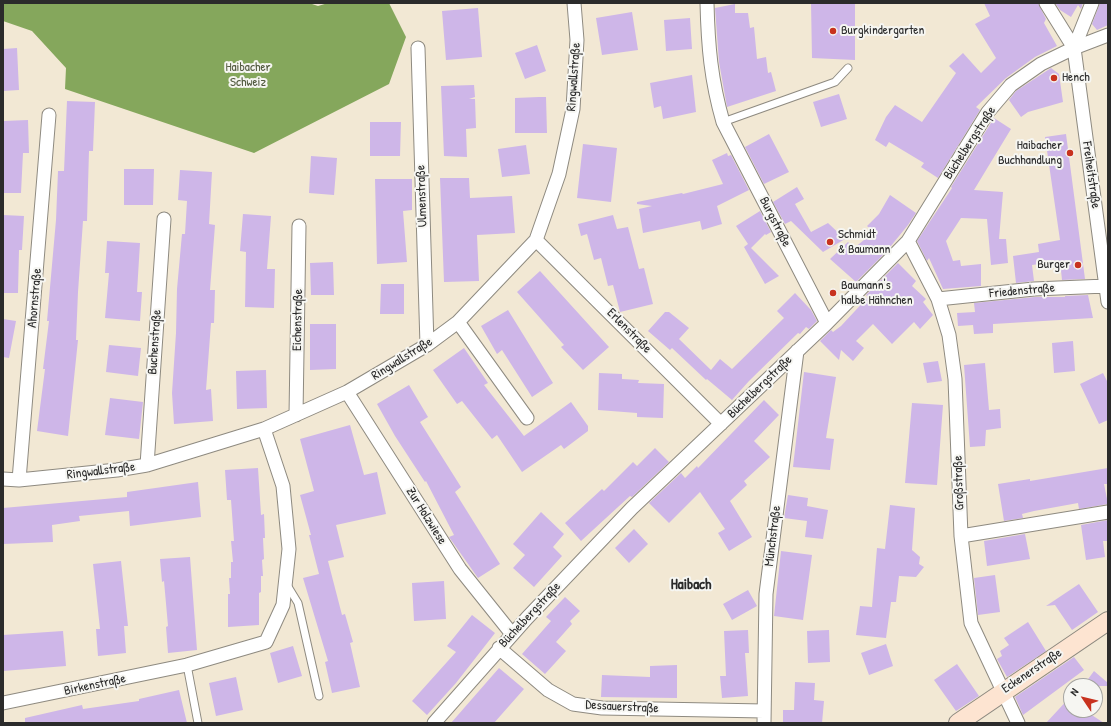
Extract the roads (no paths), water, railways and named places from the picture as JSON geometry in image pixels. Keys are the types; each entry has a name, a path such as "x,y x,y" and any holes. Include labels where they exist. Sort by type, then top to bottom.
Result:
{"street":[{"name":"Ringwallstraße","path":"3,479 19,480 117,470 147,465 264,429 348,392 427,345 458,322 536,240 559,174 573,109 577,40 574,3"},
{"name":"Burgstraße","path":"707,3 708,50 714,91 723,122 827,323"},
{"path":"1046,3 1074,48"},
{"path":"1074,48 1092,3"},
{"name":"Büchelbergstraße","path":"434,723 499,648 632,508 827,323 908,241 988,112 1011,85 1042,64 1074,48 1108,35"},
{"name":"Ulmenstraße","path":"418,48 427,345"},
{"name":"Freiheitstraße","path":"1074,48 1108,302"},
{"name":"Ahornstraße","path":"19,480 49,115"},
{"name":"Buchenstraße","path":"147,465 164,219"},
{"name":"Eichenstraße","path":"296,415 299,226"},
{"name":"Erlenstraße","path":"536,240 721,424"},
{"name":"Großstraße","path":"908,241 938,299 949,335 955,379 961,536 971,623 1018,723"},
{"name":"Friedenstraße","path":"938,299 1034,289 1106,286"},
{"path":"458,322 527,418"},
{"name":"Münchstraße","path":"764,717 766,594 797,351"},
{"name":"Zur Holzwiese","path":"348,392 460,569 512,634"},
{"name":"Birkenstraße","path":"3,703 187,665 266,642 283,605 289,549 283,486 264,429"},
{"path":"961,536 1108,512"},
{"name":"Eckenerstraße","path":"958,723 1002,691 1108,621"},
{"name":"Dessauerstraße","path":"499,648 548,690 573,704 602,708 764,717"}],"lane":[{"path":"723,122 835,82 848,68"},
{"path":"285,583 298,604 319,696"},
{"path":"187,665 198,723"}],"place":[{"name":"Burgkindergarten","path":"833,31"},
{"name":"Hench","path":"1054,78"},
{"name":"Haibacher Buchhandlung","path":"1070,153"},
{"name":"Schmidt & Baumann","path":"830,242"},
{"name":"Burger","path":"1078,265"},
{"name":"Baumann's halbe Hähnchen","path":"833,293"}],"district":[{"name":"Haibach","path":"691,585"}],"park label":[{"name":"Haibacher Schweiz","path":"248,76"}]}
